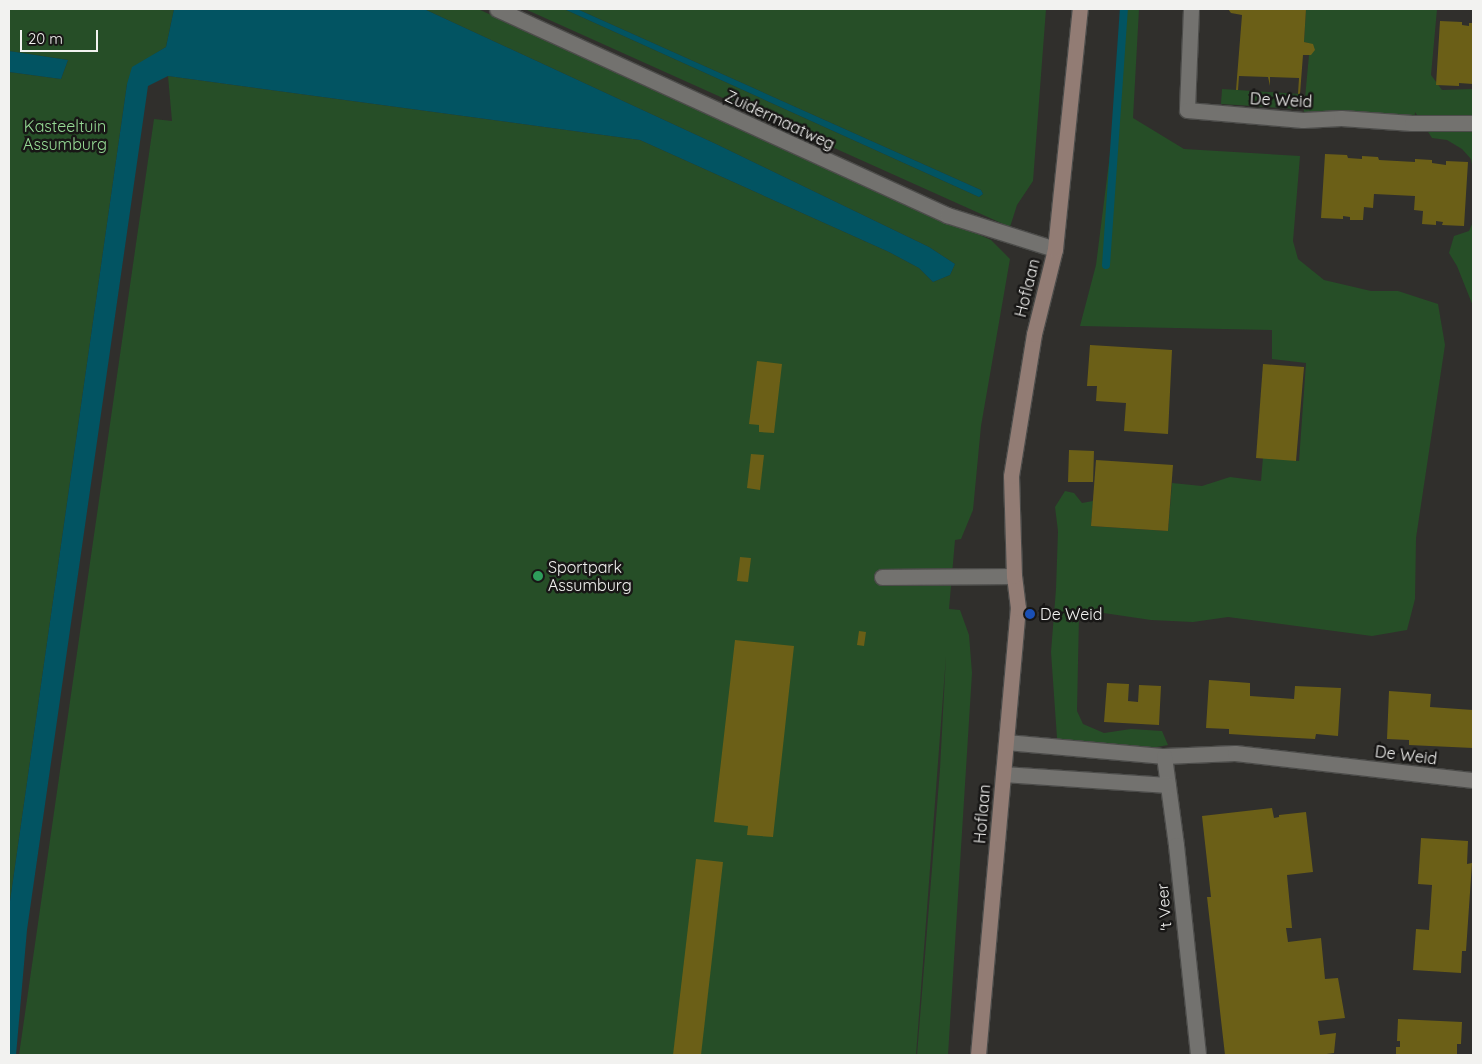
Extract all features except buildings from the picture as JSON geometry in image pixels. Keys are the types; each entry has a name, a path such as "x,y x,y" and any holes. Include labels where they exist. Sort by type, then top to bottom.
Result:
{"main road":[{"name":"Hoflaan","path":"978,1055 1018,608 1014,576 1011,476 1034,334 1055,249 1080,9"}],"street":[{"name":"Zuidermaatweg","path":"497,9 947,215 1055,249"},
{"name":"De Weid","path":"1191,9 1187,110 1303,120 1340,118 1412,123 1473,123"},
{"path":"882,576 1014,576"},
{"name":"De Weid","path":"1006,742 1164,756 1235,753 1473,780"},
{"name":"'t Veer","path":"1164,756 1198,1055"},
{"path":"1003,774 1168,785"}],"green space":[{"name":"Kasteeltuin Assumburg","path":"9,9 174,9 166,47 153,55 127,84 9,908 9,72 61,79 68,60 9,51"},
{"name":"Sportpark Assumburg","path":"424,9 478,9 991,240 1010,259 981,426 973,510 961,539 955,540 949,609 960,610 969,635 972,673 948,1055 917,1055 940,769 946,656 916,1055 19,1055 154,119 172,121 168,76 640,140 889,252 919,268 933,282 950,275 955,264 929,247 716,144"},
{"path":"525,9 564,9 979,197 983,194 981,190 577,9 1046,9 1033,181 1017,205 1010,227"},
{"path":"1124,9 1139,9 1133,118 1184,149 1300,156 1293,241 1298,259 1324,280 1371,291 1398,291 1438,304 1445,345 1416,538 1415,599 1407,630 1372,636 1228,617 1193,622 1151,620 1090,611 1079,615 1077,711 1083,724 1104,733 1131,729 1162,731 1168,745 1146,749 1074,746 1057,738 1051,652 1058,531 1055,507 1065,491 1074,493 1082,503 1093,501 1091,526 1168,531 1172,483 1202,486 1230,477 1261,481 1263,457 1299,461 1306,363 1272,359 1272,330 1080,326 1096,265 1113,130"},
{"path":"1306,9 1437,9 1431,75 1442,90 1473,89 1473,170 1471,159 1462,149 1447,140 1432,138 1415,112 1414,123 1303,120 1309,55 1308,43 1304,42"},
{"path":"1222,89 1300,94 1298,109 1221,104"},
{"path":"1473,222 1473,306 1457,266 1449,253 1454,236 1469,231"}],"water":[{"path":"174,9 424,9 716,144 929,247 955,264 950,275 933,282 919,268 889,252 640,140 168,76 148,86 27,930 16,1055 9,1055 9,908 127,84 132,67 166,47"},
{"path":"564,9 577,9 981,190 983,194 979,197"},
{"path":"9,51 68,60 61,79 9,72"}],"waterway":[{"path":"1106,265 1124,9"}],"place":[{"name":"Sportpark Assumburg","path":"538,576"},
{"name":"De Weid","path":"1030,614"}]}
